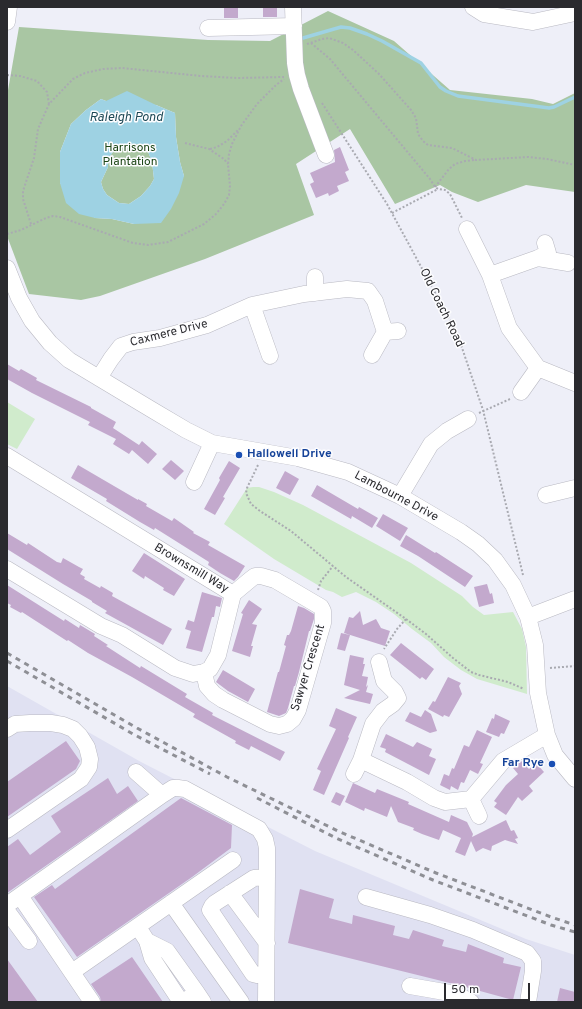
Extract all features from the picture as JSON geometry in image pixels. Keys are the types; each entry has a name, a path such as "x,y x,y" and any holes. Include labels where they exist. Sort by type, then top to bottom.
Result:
{"street":[{"path":"7,22 10,7"},
{"path":"293,7 295,63 301,89 326,155"},
{"path":"472,7 484,14 533,22 575,13"},
{"path":"208,28 294,26"},
{"path":"466,237 490,275 509,328 538,368 575,383"},
{"path":"490,275 548,253 545,243"},
{"path":"538,258 568,263"},
{"name":"Lambourne Drive","path":"7,268 19,298 32,321 50,343 69,360 186,430 212,443 298,458 348,472 400,496 461,532 478,544 495,560 513,585 528,617 535,645 538,693 547,736 555,755 575,779"},
{"name":"Caxmere Drive","path":"99,378 121,346 133,342 160,338 207,325 252,305 315,285 347,289 371,286 375,301 391,332 372,355"},
{"path":"252,305 270,356"},
{"path":"520,392 538,368"},
{"path":"400,496 431,444 447,430 468,419"},
{"path":"194,482 212,443"},
{"name":"Brownsmill Way","path":"7,456 233,594 218,655 214,664 204,672"},
{"path":"553,489 575,488"},
{"path":"7,569 101,626 122,635 176,668 193,674 204,672"},
{"path":"233,594 255,576 261,576 275,580 316,603"},
{"path":"528,617 575,599"},
{"name":"Sawyer Crescent","path":"204,672 207,686 214,694 223,700 270,724 279,726 287,724 294,719 298,710 323,623 323,611 316,603"},
{"path":"379,662 384,681 398,695 398,698 380,714 373,724 358,767 407,782 434,798 445,802 471,799 503,761 547,736"},
{"path":"7,728 14,724 51,723 63,725 72,729 80,736 87,747 90,759 89,767 81,780 7,830"},
{"path":"136,772 162,794"},
{"path":"7,905 162,794 173,788 185,789 259,829 265,839 267,848 266,1002"},
{"path":"471,799 480,816"},
{"path":"72,972 233,860"},
{"path":"266,973 258,975 253,974 210,912 210,907 254,878 267,877"},
{"path":"201,883 216,903"},
{"path":"230,893 267,943"},
{"path":"20,896 92,1002"},
{"path":"366,897 430,915 480,933 527,953 533,961 529,997"},
{"path":"171,903 241,1002"},
{"path":"7,911 29,941"},
{"path":"138,927 147,942 152,958 179,999 184,1001 200,997"},
{"path":"410,986 456,994 472,1002"}],"path":[{"path":"294,48 322,38 329,38 343,43 379,74 411,110 416,118 418,134 423,141 428,145 458,150 476,160"},
{"path":"311,43 330,59 438,189"},
{"path":"32,225 25,206 23,191 34,158 38,129 49,104 63,88 85,73 103,69 122,68 237,78 289,76 270,90 227,141 209,149"},
{"path":"7,75 20,76 37,81 47,92 49,104"},
{"name":"Old Coach Road","path":"320,100 387,204 457,333 483,410 522,566 524,579 513,585"},
{"path":"7,234 46,218 60,216 133,242 148,245 168,242 204,224 216,214 224,204 229,195 230,186 228,164 232,144 241,126"},
{"path":"185,143 209,149 224,159 228,164"},
{"path":"435,186 449,169 455,164 465,161 528,157 547,159 575,165"},
{"path":"392,213 438,189 445,190 450,194 466,237"},
{"path":"468,419 483,410 504,402 520,392"},
{"path":"259,452 257,468 246,493 251,504 291,531 333,566 426,634 452,658 471,672 508,682 518,687 538,693"},
{"path":"316,603 321,581 333,566"},
{"path":"379,662 390,640 406,619"},
{"path":"537,670 575,666"}],"shaded area":[{"path":"7,686 141,762 315,851 526,939 575,955 575,1002 7,1002"}],"green space":[{"name":"Harrisons Plantation","path":"328,11 394,41 450,90 532,99 553,104 575,93 575,192 526,185 478,202 452,192 440,185 395,204 350,129 296,164 314,215 205,259 100,296 81,300 29,294 7,236 7,96 19,27 208,40 270,41","holes":["101,99 106,101 156,105 175,113 176,137 184,176 134,224 112,219 95,218 60,183 60,152 71,124"]},
{"path":"138,144 147,149 152,162 154,179 141,196 129,204 119,203 107,195 101,182 108,167 108,160 112,153 122,145"},
{"path":"7,402 35,419 17,449 7,444"},
{"path":"259,487 274,492 303,505 411,563 462,596 484,615 513,612 522,629 526,647 527,694 477,679 461,670 444,657 431,643 376,602 356,592 342,597 326,590 274,559 224,524 247,488"}],"water":[{"name":"Raleigh Pond","path":"127,91 175,113 176,137 184,176 179,193 171,209 161,223 134,224 112,219 95,218 79,214 66,203 60,183 60,152 71,124 101,99 106,101","holes":["138,144 147,149 152,162 154,179 141,196 129,204 119,203 107,195 101,182 108,167 108,160 112,153 122,145"]}],"building":[{"path":"224,7 238,7 238,18 224,18"},
{"path":"263,7 277,7 277,17 263,17"},
{"path":"340,147 349,170 345,172 349,181 337,186 339,191 329,196 328,193 316,198 310,184 314,182 310,173 335,162 334,150"},
{"path":"7,364 19,371 21,369 37,378 36,380 91,407 116,422 113,428 139,445 142,441 157,454 148,464 132,450 129,454 113,444 116,439 88,425 90,422 7,379"},
{"path":"171,460 184,471 175,480 162,469"},
{"path":"229,461 240,468 223,497 225,498 215,515 204,509"},
{"path":"78,465 147,504 146,506 172,521 174,518 194,532 193,533 210,542 208,545 245,566 238,577 234,581 220,573 208,565 209,562 155,528 154,530 140,522 106,501 107,499 71,478"},
{"path":"285,471 299,479 290,495 276,488"},
{"path":"317,485 358,509 359,507 378,518 372,528 352,516 351,519 311,496"},
{"path":"383,514 408,528 400,541 376,526"},
{"path":"7,533 27,545 28,543 57,562 61,563 63,558 83,569 80,574 85,577 84,579 100,588 101,586 113,593 112,596 172,629 163,645 105,613 107,611 92,601 7,549"},
{"path":"406,535 473,576 465,587 400,546"},
{"path":"144,553 185,579 174,596 163,590 164,588 145,576 144,579 132,571"},
{"path":"487,584 490,594 492,593 494,603 479,607 474,587"},
{"path":"7,585 64,621 65,619 79,628 80,625 95,634 94,636 108,645 106,646 140,668 141,666 187,694 185,697 213,713 212,715 285,752 280,761 251,746 249,750 235,743 236,741 193,717 195,714 68,640 67,641 22,612 21,613 10,607 11,605 7,603"},
{"path":"202,592 222,598 220,607 216,606 214,617 212,617 202,652 186,648 191,631 185,629 188,620 194,622"},
{"path":"249,600 262,609 252,624 257,625 251,646 253,646 250,657 232,651 243,614 241,613"},
{"path":"298,606 314,614 314,619 309,631 288,708 286,713 279,716 267,712 286,646 284,645 287,635 289,635 291,631"},
{"path":"360,611 363,625 376,619 381,628 390,631 385,646 344,633 349,617 353,618"},
{"path":"341,633 350,635 345,651 337,649"},
{"path":"401,643 434,669 426,680 422,677 420,679 390,655"},
{"path":"350,655 364,658 363,664 365,664 362,676 368,677 366,692 373,694 370,704 344,698 360,690 344,685"},
{"path":"223,670 255,689 248,702 228,691 216,682"},
{"path":"448,677 461,683 459,686 462,694 449,717 444,715 443,717 428,709 433,701 435,702"},
{"path":"336,708 357,717 324,795 313,790 321,771 317,769 336,729 329,726"},
{"path":"425,710 431,714 437,731 430,733 405,721 410,712 421,717"},
{"path":"495,714 510,721 504,734 501,733 499,737 486,732 492,718 494,719"},
{"path":"477,730 492,737 480,763 483,764 478,774 470,770 464,783 461,782 458,790 451,786 450,790 440,785 444,774 449,776 452,768 454,769 464,745 469,747"},
{"path":"386,734 413,747 417,742 432,749 429,756 436,759 429,775 385,752 386,749 380,747"},
{"path":"66,741 80,761 76,769 7,817 7,782"},
{"path":"521,761 529,769 536,763 544,772 529,786 533,791 522,801 518,797 506,815 494,807 497,803 494,801 506,785 518,774 513,768"},
{"path":"108,778 117,794 128,786 138,801 7,893 7,847 18,839 30,855 61,832 51,816"},
{"path":"353,783 375,793 377,789 409,802 408,804 449,822 451,815 467,822 473,834 472,837 506,820 511,831 514,830 518,838 515,839 518,844 505,840 492,846 491,851 483,848 476,852 471,841 465,856 455,852 461,838 443,830 439,840 413,830 414,828 398,822 391,806 387,817 365,808 364,811 345,802"},
{"path":"336,792 345,796 340,806 331,802"},
{"path":"181,798 232,825 231,848 77,957 34,897 52,885 55,889"},
{"path":"300,889 334,899 329,918 352,924 353,915 395,926 393,935 409,939 413,930 444,940 442,946 466,952 468,944 504,958 503,963 521,967 513,1000 288,943"},
{"path":"132,957 163,1002 101,1002 100,997 91,984"},
{"path":"7,959 38,1002 7,1002"},
{"path":"560,988 575,992 575,1002 557,1002"}],"waterway":[{"path":"303,38 341,27 350,28 367,34 421,63 440,87 458,96 549,108 575,97"}],"railway":[{"path":"7,653 137,728 227,777 338,831 436,873 575,925"},
{"path":"7,661 133,734 210,774"},
{"path":"257,798 336,838 433,880 551,925 575,932"}],"place":[{"name":"Hallowell Drive","path":"239,455"},
{"name":"Far Rye","path":"552,764"}]}
